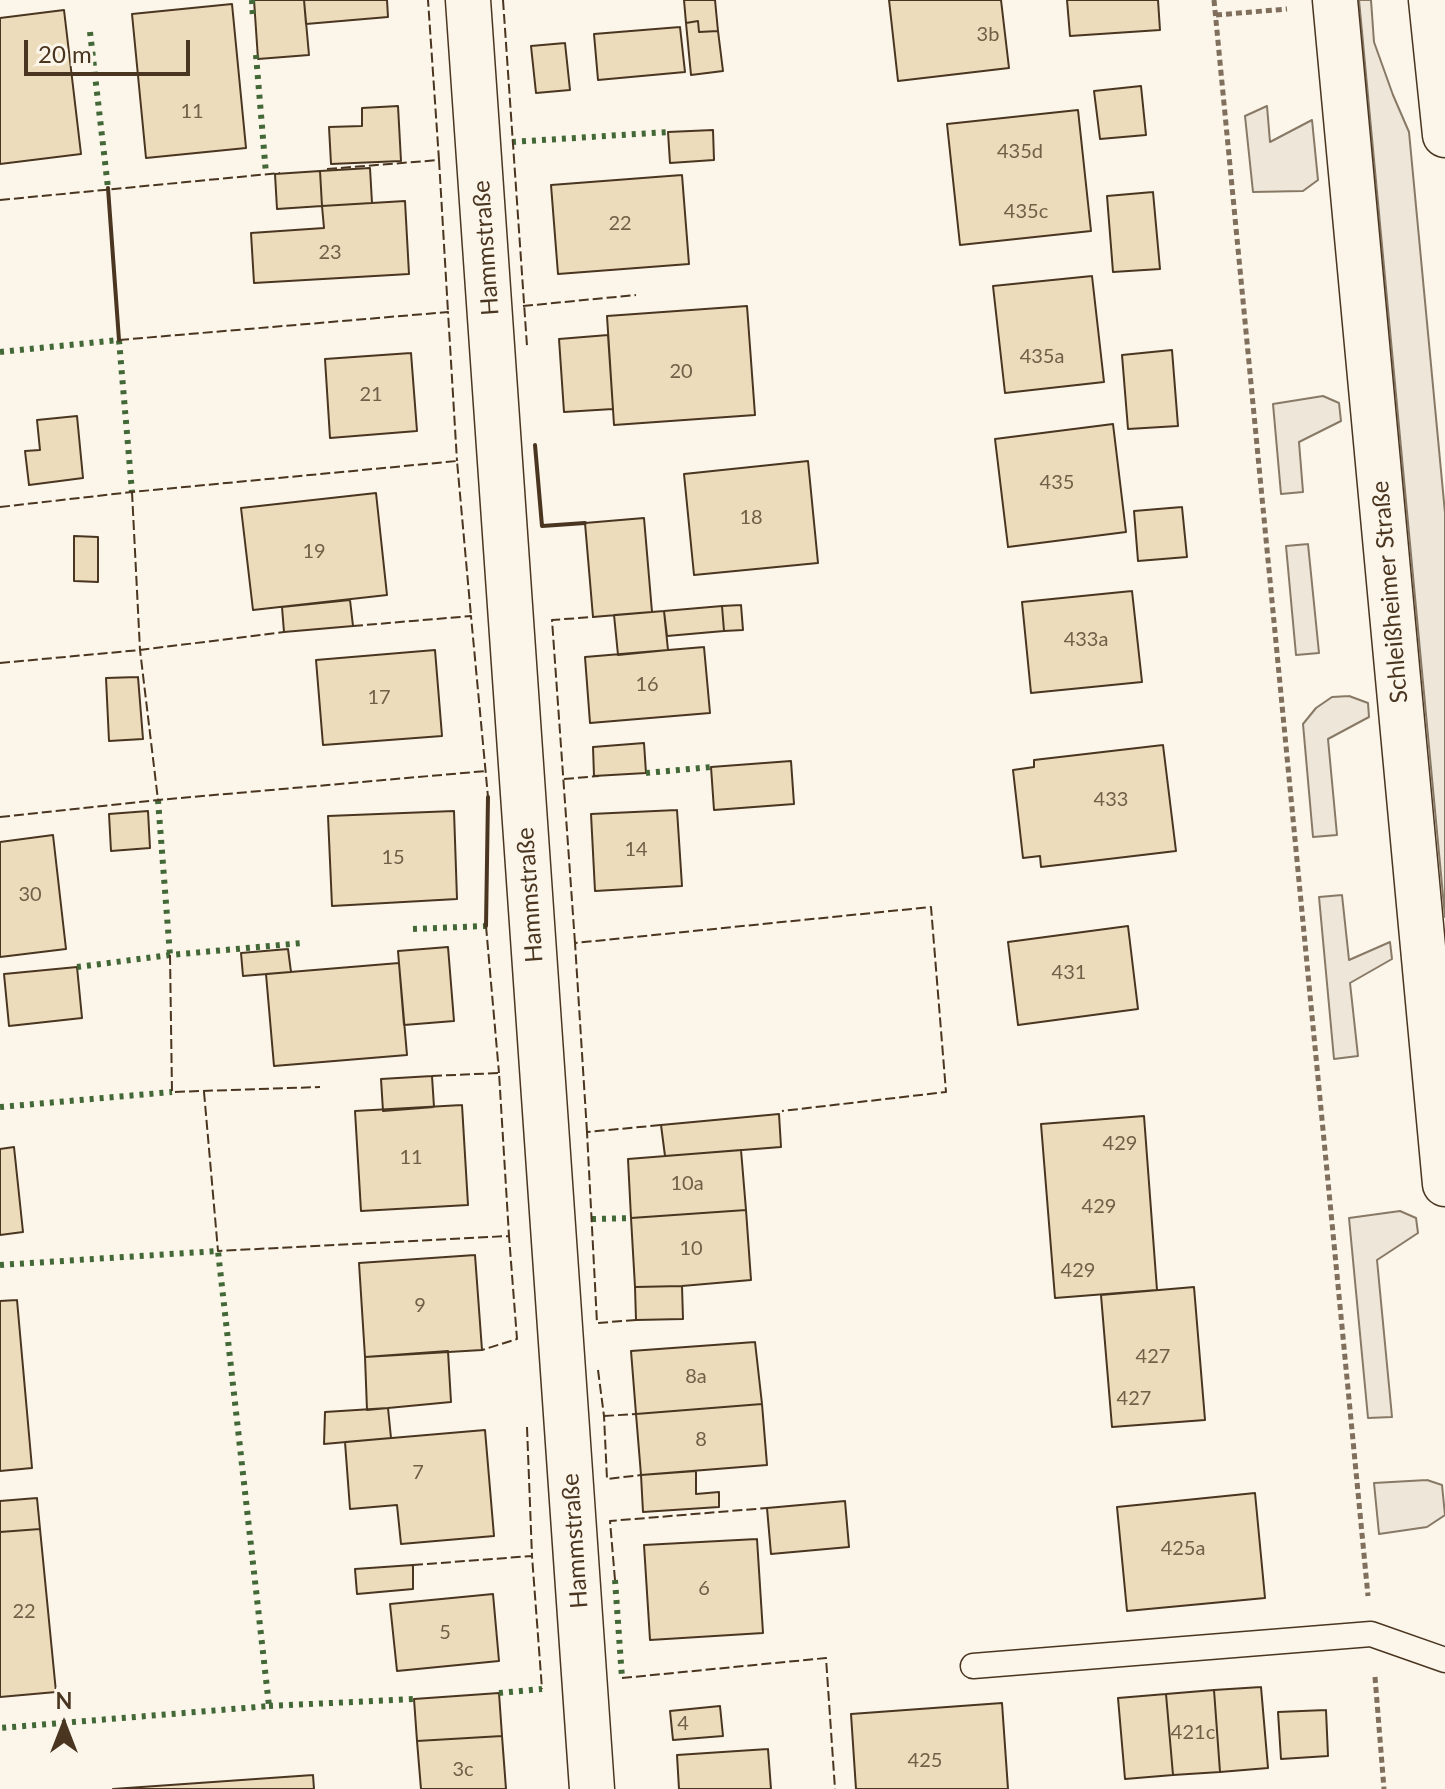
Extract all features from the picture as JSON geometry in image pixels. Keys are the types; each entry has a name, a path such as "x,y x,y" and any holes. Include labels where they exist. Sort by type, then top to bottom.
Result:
{"street":[{"name":"Hammstraße","path":"468,0 592,1789"},
{"name":"Schleißheimer Straße","path":"1335,0 1445,1184"},
{"path":"1431,0 1445,135"}],"lane":[{"path":"973,1666 1371,1634 1445,1660"}],"path":[{"path":"1214,0 1384,1789"},
{"path":"1216,15 1290,8"}],"shaded area":[{"path":"1359,0 1371,0 1374,42 1409,132 1445,513 1445,917"},
{"path":"1267,106 1270,142 1312,120 1318,180 1303,191 1253,192 1245,116"},
{"path":"1323,396 1339,403 1341,421 1299,442 1303,492 1281,494 1273,404"},
{"path":"1308,544 1319,653 1296,655 1286,546"},
{"path":"1349,696 1368,703 1369,717 1328,739 1337,835 1313,837 1303,724 1316,708 1332,697"},
{"path":"1342,895 1349,960 1390,942 1392,959 1350,983 1358,1056 1334,1059 1319,897"},
{"path":"1400,1211 1416,1218 1418,1233 1377,1260 1392,1417 1368,1418 1349,1218"},
{"path":"1427,1480 1442,1485 1445,1515 1427,1527 1379,1534 1374,1483"}],"building":[{"path":"254,0 304,0 309,55 258,59"},
{"path":"304,0 387,0 388,17 306,24"},
{"path":"684,0 715,0 718,31 699,32 698,21 686,23"},
{"path":"889,0 1001,0 1009,68 898,81"},
{"path":"1067,0 1158,0 1160,30 1070,36"},
{"path":"232,4 246,148 146,158 132,14"},
{"path":"64,10 81,154 0,164 0,18"},
{"path":"698,21 699,32 718,31 723,71 691,75 686,23"},
{"path":"680,27 685,72 598,80 594,34"},
{"path":"565,43 570,90 536,93 531,46"},
{"path":"1141,86 1146,135 1100,139 1094,91"},
{"path":"398,106 401,161 331,164 329,127 362,126 362,108"},
{"path":"1078,110 1091,231 960,245 947,124"},
{"path":"713,130 714,160 670,163 668,132"},
{"path":"370,168 372,203 322,206 320,171"},
{"path":"320,171 322,206 277,209 275,174"},
{"path":"682,175 689,264 558,274 551,185"},
{"path":"1153,192 1160,269 1113,272 1107,196"},
{"path":"405,201 409,274 254,283 251,233 324,228 322,206"},
{"path":"1092,276 1104,382 1005,393 993,286"},
{"path":"747,306 755,415 614,425 607,316"},
{"path":"608,335 613,409 564,412 559,339"},
{"path":"1172,350 1178,426 1128,429 1122,355"},
{"path":"411,353 417,431 330,438 325,359"},
{"path":"77,416 83,478 29,485 25,451 40,450 37,420"},
{"path":"1113,424 1126,532 1008,547 995,439"},
{"path":"808,461 818,563 694,575 684,474"},
{"path":"376,493 387,595 253,610 241,508"},
{"path":"1182,507 1187,557 1138,561 1134,511"},
{"path":"644,518 652,612 593,617 585,523"},
{"path":"74,536 98,537 98,582 74,581"},
{"path":"1132,591 1142,682 1031,693 1022,602"},
{"path":"350,600 353,626 284,632 282,607"},
{"path":"741,605 743,630 724,631 722,606"},
{"path":"722,606 724,631 667,636 664,611"},
{"path":"664,611 668,650 618,655 614,615"},
{"path":"704,647 710,713 590,723 585,657"},
{"path":"435,650 442,736 323,745 316,660"},
{"path":"138,677 143,739 109,741 106,678"},
{"path":"644,743 646,773 594,776 593,747"},
{"path":"1163,745 1176,851 1041,867 1040,856 1023,858 1013,770 1034,767 1034,760"},
{"path":"791,761 794,804 714,810 711,767"},
{"path":"677,810 682,886 595,891 591,814"},
{"path":"148,811 150,848 111,851 109,814"},
{"path":"454,811 457,899 332,906 328,816"},
{"path":"53,835 66,949 0,957 0,842"},
{"path":"1128,926 1138,1009 1018,1025 1008,942"},
{"path":"448,947 454,1021 404,1025 398,951"},
{"path":"288,949 291,972 243,976 241,953"},
{"path":"399,963 407,1055 274,1066 266,974"},
{"path":"77,967 82,1018 9,1026 4,974"},
{"path":"432,1076 434,1107 383,1111 381,1079"},
{"path":"462,1105 468,1205 361,1211 355,1111"},
{"path":"779,1114 781,1147 665,1156 661,1125"},
{"path":"1144,1116 1157,1290 1055,1298 1041,1124"},
{"path":"14,1147 23,1232 0,1235 0,1149"},
{"path":"741,1150 746,1210 631,1218 628,1159"},
{"path":"746,1210 751,1280 635,1287 631,1218"},
{"path":"475,1255 482,1350 365,1357 359,1263"},
{"path":"682,1286 683,1319 636,1320 635,1287"},
{"path":"1194,1287 1205,1420 1112,1427 1101,1295"},
{"path":"17,1300 32,1468 0,1471 0,1301"},
{"path":"755,1342 762,1404 636,1414 631,1351"},
{"path":"448,1351 451,1402 367,1410 365,1357"},
{"path":"762,1404 767,1465 641,1475 636,1414"},
{"path":"388,1408 391,1438 324,1444 325,1412"},
{"path":"485,1430 494,1536 401,1544 397,1505 350,1509 345,1442"},
{"path":"696,1471 696,1494 719,1492 719,1507 643,1512 641,1475"},
{"path":"1255,1493 1265,1598 1127,1611 1117,1507"},
{"path":"37,1498 40,1529 0,1532 0,1501"},
{"path":"845,1501 849,1547 771,1554 767,1508"},
{"path":"40,1529 56,1692 0,1697 0,1532"},
{"path":"757,1539 763,1633 650,1640 644,1545"},
{"path":"413,1565 413,1589 357,1594 355,1569"},
{"path":"493,1594 499,1661 397,1671 390,1604"},
{"path":"1261,1687 1268,1768 1220,1772 1214,1690"},
{"path":"1214,1690 1220,1772 1173,1775 1166,1694"},
{"path":"499,1693 502,1736 417,1741 414,1699"},
{"path":"1166,1694 1173,1775 1125,1779 1118,1698"},
{"path":"1002,1703 1008,1789 856,1789 851,1714"},
{"path":"720,1706 723,1736 673,1740 670,1711"},
{"path":"1326,1710 1328,1756 1281,1759 1278,1712"},
{"path":"502,1736 506,1789 421,1789 417,1741"},
{"path":"768,1749 771,1789 679,1789 677,1755"},
{"path":"313,1775 314,1789 113,1789"}],"hedge":[{"path":"252,0 253,20"},
{"path":"90,32 108,188"},
{"path":"256,55 266,174"},
{"path":"512,142 668,132"},
{"path":"0,352 119,340 132,492"},
{"path":"646,773 711,767"},
{"path":"158,800 170,955"},
{"path":"413,929 486,926"},
{"path":"77,967 302,943"},
{"path":"0,1107 172,1092"},
{"path":"592,1219 631,1218"},
{"path":"0,1265 218,1251 269,1706 0,1728"},
{"path":"615,1580 622,1678"},
{"path":"499,1693 542,1689"},
{"path":"269,1706 414,1699"}],"fence":[{"path":"327,169 439,160 428,0"},
{"path":"503,0 527,346"},
{"path":"439,160 448,312"},
{"path":"0,200 280,173"},
{"path":"523,306 636,295"},
{"path":"119,340 448,312 457,461"},
{"path":"0,507 457,461 471,616"},
{"path":"132,492 140,650 158,800"},
{"path":"353,626 471,616 488,797"},
{"path":"575,943 552,620 593,617"},
{"path":"0,663 284,632"},
{"path":"0,817 486,771"},
{"path":"564,779 599,776"},
{"path":"587,1132 575,943 931,907 946,1092 782,1111"},
{"path":"486,926 499,1073"},
{"path":"170,955 172,1092 320,1087"},
{"path":"432,1076 499,1073 509,1236"},
{"path":"204,1092 218,1251 509,1236 517,1339 482,1350"},
{"path":"636,1320 597,1323 587,1132 661,1125"},
{"path":"598,1370 607,1479 641,1475"},
{"path":"604,1416 636,1414"},
{"path":"527,1427 532,1556"},
{"path":"615,1580 610,1521 767,1508"},
{"path":"413,1565 532,1556 542,1689"},
{"path":"622,1678 826,1658 835,1789"}],"wall":[{"path":"108,188 119,340"},
{"path":"535,445 542,526 585,523"},
{"path":"486,926 488,797"}]}
